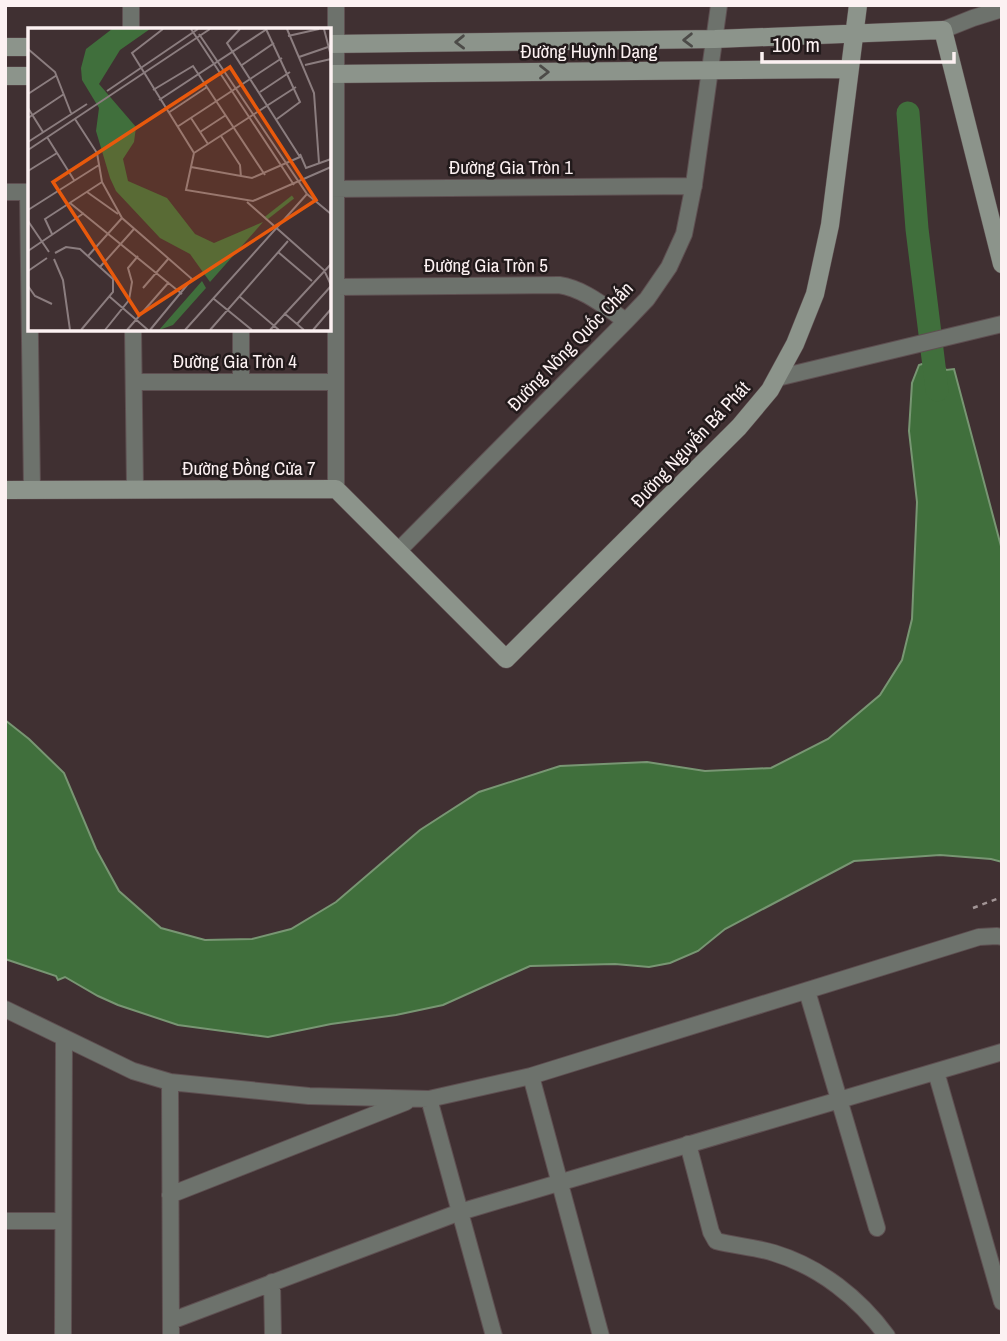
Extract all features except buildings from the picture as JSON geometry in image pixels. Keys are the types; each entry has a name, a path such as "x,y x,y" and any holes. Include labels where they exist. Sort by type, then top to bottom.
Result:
{"street":[{"path":"131,5 131,28"},
{"path":"336,5 332,43 336,489"},
{"name":"Đường Nông Quốc Chấn","path":"398,551 647,299 669,267 684,234 694,186 719,5"},
{"name":"Đường Nguyễn Bá Phát","path":"506,660 739,427 770,390 795,344 815,294 830,225 858,5"},
{"path":"1002,9 943,30 1002,264"},
{"name":"Đường Huỳnh Dạng","path":"332,43 715,40 943,30"},
{"path":"5,47 28,47"},
{"name":"Đường Huỳnh Dạng","path":"332,74 849,69"},
{"path":"5,76 28,76"},
{"name":"Đường Gia Tròn 1","path":"332,189 694,186"},
{"path":"5,192 28,192"},
{"name":"Đường Gia Tròn 5","path":"336,287 559,285 572,287 590,296 626,321"},
{"path":"776,378 1002,324"},
{"path":"30,331 32,490"},
{"path":"134,331 135,489"},
{"path":"241,382 242,331"},
{"name":"Đường Gia Tròn 4","path":"134,382 336,382"},
{"name":"Đường Đồng Cửa 7","path":"5,490 336,489 506,660"},
{"path":"170,1195 422,1099 531,1076 979,937 1002,937"},
{"path":"807,990 877,1228"},
{"path":"5,1009 133,1071 170,1082 309,1096 422,1099"},
{"path":"63,1336 64,1039"},
{"path":"170,1082 171,1328 272,1282 460,1212 1002,1052"},
{"path":"936,1072 1002,1302"},
{"path":"531,1076 601,1336"},
{"path":"422,1099 460,1212 494,1336"},
{"path":"688,1144 711,1232 716,1241 775,1253 805,1266 855,1299 887,1336"},
{"path":"5,1221 63,1221"},
{"path":"272,1282 273,1336"}],"path":[{"path":"973,908 1002,897"}],"shaded area":[{"path":"937,359 946,370 954,369 1002,550 1002,862 940,855 854,861 725,929 698,951 670,963 649,967 615,964 530,966 443,1005 268,1037 178,1025 118,1005 65,977 58,980 56,976 5,959 5,720 64,773 96,849 119,891 161,928 205,940 252,939 291,929 336,902 420,830 479,792 560,766 647,762 705,771 771,768 828,739 880,695 902,660 912,619 917,502 909,431 912,383 919,365"}],"waterway":[{"path":"908,113 917,229 937,390"}]}
